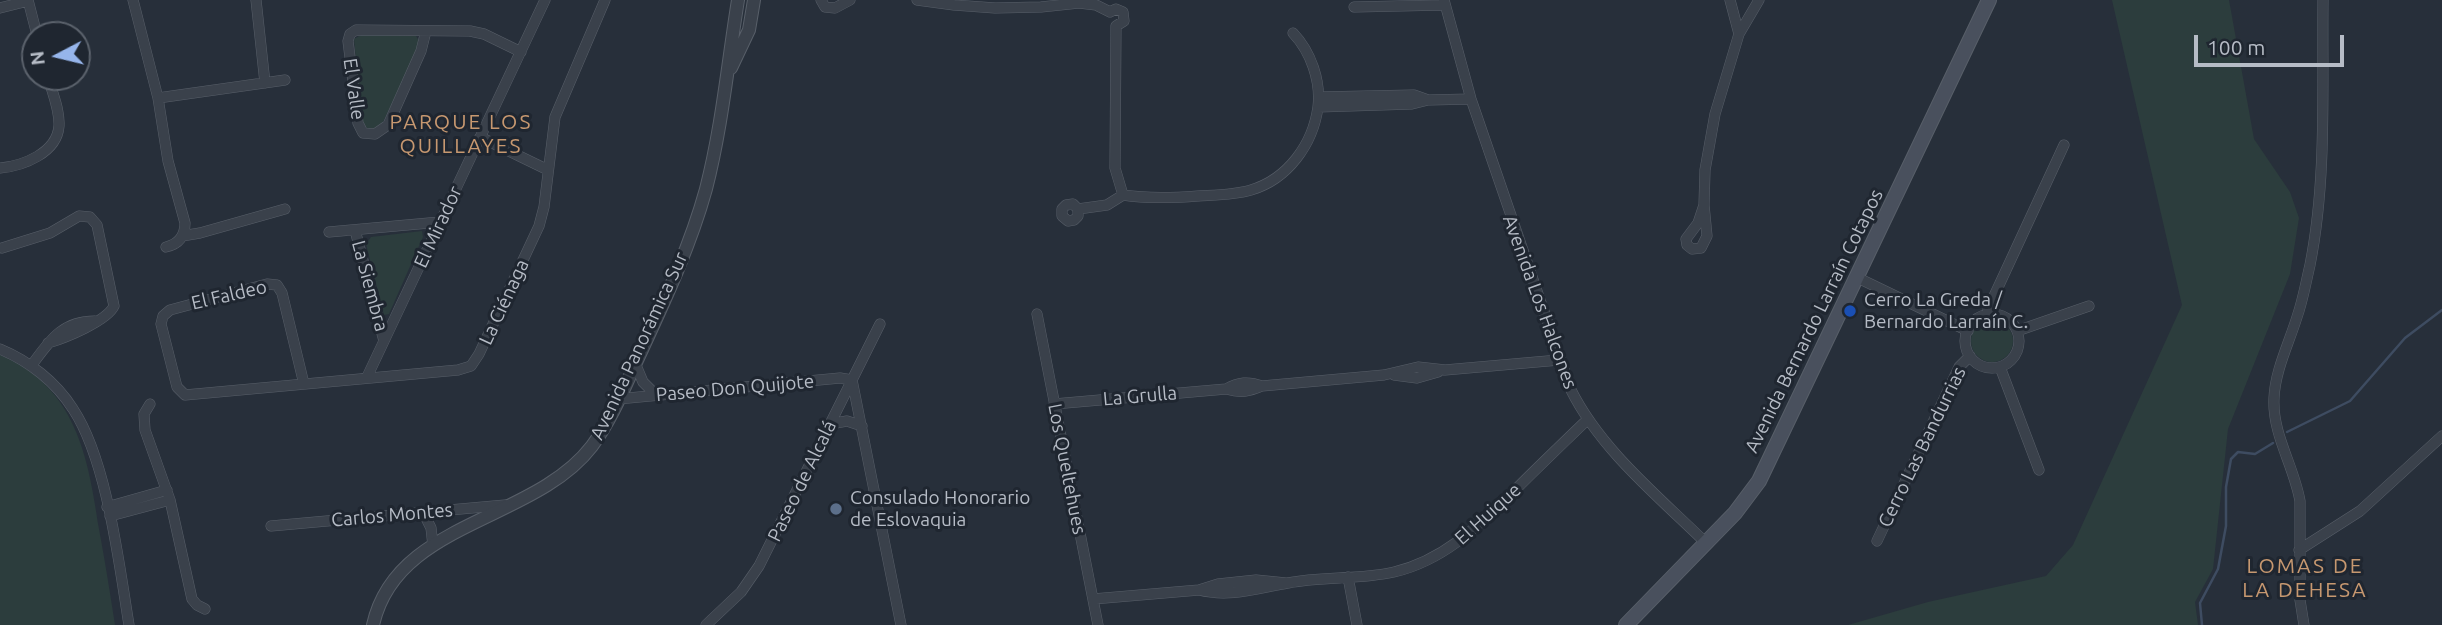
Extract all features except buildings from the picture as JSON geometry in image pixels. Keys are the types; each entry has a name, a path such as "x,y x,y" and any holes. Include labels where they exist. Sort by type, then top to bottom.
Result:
{"main road":[{"name":"Avenida Bernardo Larraín Cotapos","path":"1626,625 1745,502 1759,481 1989,0"}],"street":[{"path":"133,0 158,98 168,161 184,223 182,236 176,243 166,247"},
{"path":"256,0 265,83"},
{"name":"El Mirador","path":"368,377 545,0"},
{"name":"La Ciénaga","path":"181,393 189,395 462,369 474,363 539,226 558,106 605,0"},
{"name":"Avenida Panorámica Sur","path":"373,625 379,604 393,580 415,557 553,482 574,466 600,435 663,304 700,210 712,160 738,0"},
{"name":"Avenida Panorámica Sur","path":"724,85 746,37 754,0"},
{"path":"821,0 825,6 833,8 850,0"},
{"path":"917,0 995,8 1041,7 1079,2 1096,5 1110,12 1108,20 1116,26 1115,168 1123,195"},
{"path":"1730,0 1739,34"},
{"path":"1704,205 1707,150 1739,34 1759,0"},
{"path":"2304,625 2300,600 2299,493 2278,430 2273,397 2310,263 2321,149 2323,0"},
{"path":"0,8 28,1 33,21"},
{"path":"1354,7 1444,2"},
{"name":"Avenida Los Halcones","path":"1444,2 1471,99 1571,390 1607,445 1706,543"},
{"name":"El Valle","path":"426,31 421,51 388,125 375,134 363,133 358,123 348,45 350,34 359,30 426,31 478,32 521,52"},
{"path":"1078,209 1107,205 1123,195 1150,199 1248,191 1277,177 1300,154 1311,135 1318,102 1311,61 1301,41 1293,33"},
{"path":"158,98 285,80"},
{"path":"0,168 19,165 34,158 55,140 59,123 51,91"},
{"path":"1318,102 1412,104 1428,100 1471,99"},
{"path":"480,137 548,170"},
{"path":"1987,315 2064,145"},
{"path":"182,236 285,209"},
{"path":"2,248 42,236 79,216 93,219 98,228 115,302 110,314 79,331 48,343 31,366"},
{"path":"329,232 440,222"},
{"name":"La Siembra","path":"355,230 384,341"},
{"path":"1856,277 1968,331"},
{"name":"El Faldeo","path":"181,393 177,387 161,324 165,313 270,283 281,290 304,384"},
{"path":"2017,331 2089,306"},
{"name":"Los Queltehues","path":"1037,314 1098,625"},
{"path":"1987,315 2005,318 2017,331 2019,340 2014,357 2000,367 1983,366 1970,356 1966,342 1968,331 1974,322 1987,315"},
{"name":"Paseo de Alcalá","path":"707,625 741,592 759,566 880,324"},
{"path":"0,349 31,366 55,386 80,419 88,438 108,512 129,625"},
{"name":"Cerro Las Bandurrias","path":"1877,541 1959,367 1970,356"},
{"name":"La Grulla","path":"1054,404 1226,389 1239,393 1249,392 1262,386 1384,375 1418,367 1445,370 1559,360"},
{"path":"635,362 643,382 656,395"},
{"path":"2000,367 2039,470"},
{"name":"Paseo Don Quijote","path":"618,399 840,378 852,380"},
{"path":"852,380 901,625"},
{"path":"150,404 144,414 145,430 169,495 192,598 197,605 205,609"},
{"name":"El Huique","path":"1093,599 1199,590 1218,584 1256,580 1286,583 1396,572 1424,562 1450,548 1474,529 1588,419"},
{"path":"830,424 847,421 862,426"},
{"path":"2299,550 2360,511 2442,436"},
{"path":"108,512 169,495"},
{"name":"Carlos Montes","path":"271,526 512,504"},
{"path":"422,512 431,528 433,546"},
{"path":"1348,577 1357,625"}],"shaded area":[{"path":"2112,0 2229,0 2254,139 2290,192 2299,218 2290,274 2228,429 2213,569 2195,602 2198,625 1848,625 1928,602 2046,576 2073,545 2182,305"},
{"path":"361,35 416,36 419,41 418,49 383,122 374,129 368,129 362,123 354,39"},
{"path":"422,231 423,237 389,314 384,315 366,244 371,237"},
{"path":"1992,320 2007,326 2013,341 2007,356 1992,362 1977,356 1971,341 1977,326"},
{"path":"0,355 26,369 46,385 62,405 74,427 90,476 115,625 0,625"}],"waterway":[{"path":"2287,432 2350,401 2405,338 2442,310"},
{"path":"2202,625 2200,603 2218,569 2226,526 2226,487 2231,459 2238,452 2255,454 2273,443"}],"place":[{"name":"Cerro La Greda / Bernardo Larraín C.","path":"1850,311"},
{"name":"Consulado Honorario de Eslovaquia","path":"836,509"}],"district":[{"name":"PARQUE LOS QUILLAYES","path":"461,134"},
{"name":"LOMAS DE LA DEHESA","path":"2305,578"}]}
